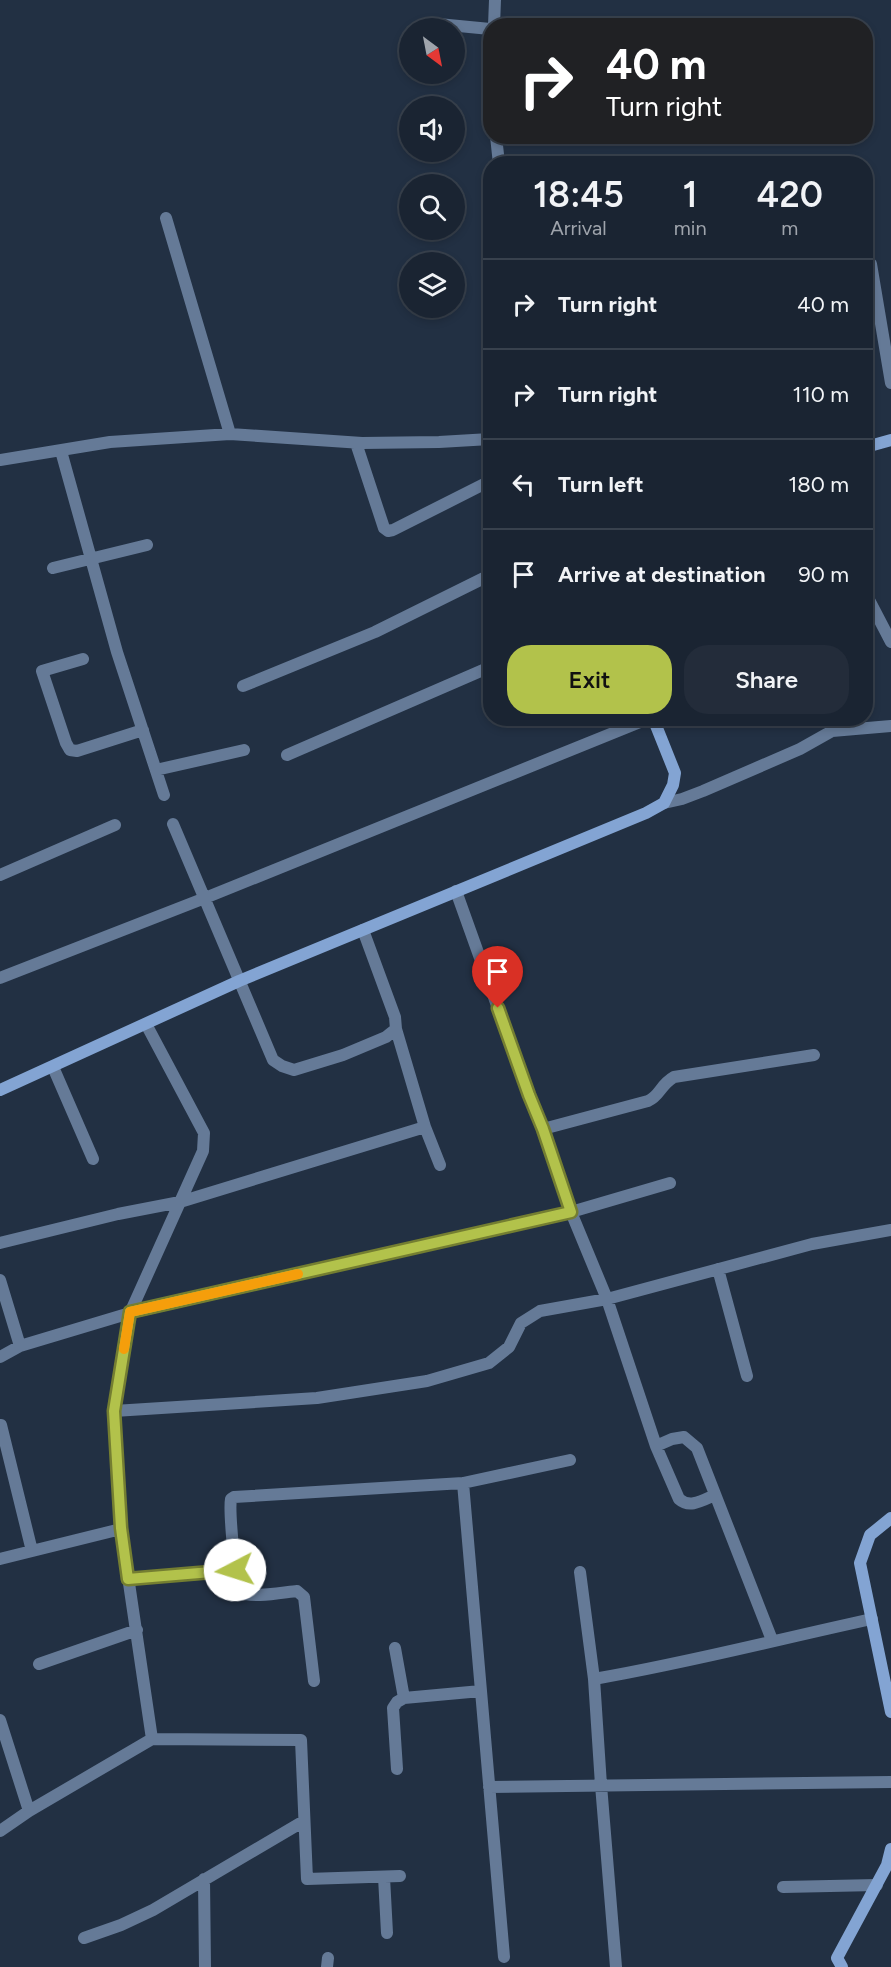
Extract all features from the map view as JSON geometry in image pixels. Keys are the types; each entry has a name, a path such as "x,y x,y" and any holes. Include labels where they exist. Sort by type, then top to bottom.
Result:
{"street":[{"path":"494,18 495,0"},
{"path":"465,27 483,28"},
{"path":"166,218 230,434"},
{"path":"873,276 891,383"},
{"path":"0,460 110,441 230,434 278,439 356,442 483,439"},
{"path":"873,445 891,440"},
{"path":"356,442 384,528 388,531 483,485"},
{"path":"61,451 117,652 164,795"},
{"path":"53,568 147,545"},
{"path":"243,686 375,632 483,578"},
{"path":"873,607 891,642"},
{"path":"83,659 42,671 70,750 77,751 142,730"},
{"path":"287,755 483,670"},
{"path":"0,978 631,726"},
{"path":"654,726 675,773 673,785 664,803"},
{"path":"830,726 832,731"},
{"path":"0,1090 238,981 646,813 664,803 682,800 800,749 832,731 891,726"},
{"path":"156,770 244,750"},
{"path":"173,824 273,1060 294,1070 343,1055 386,1036 396,1029"},
{"path":"0,875 115,825"},
{"path":"456,891 571,1212 607,1299 656,1446 684,1503 691,1505 715,1495"},
{"path":"363,930 395,1017 396,1029 425,1127 440,1166"},
{"path":"146,1024 204,1133 203,1151 130,1312 114,1411 121,1528 152,1739"},
{"path":"543,1129 656,1098 665,1082 674,1077 814,1055"},
{"path":"53,1067 93,1159"},
{"path":"0,1243 118,1214 180,1202 425,1127"},
{"path":"0,1357 20,1346 130,1312 571,1212 670,1183"},
{"path":"114,1411 317,1398 427,1381 489,1363 509,1347 521,1323 540,1311 607,1299 812,1244 891,1230"},
{"path":"718,1269 747,1376"},
{"path":"0,1280 20,1346"},
{"path":"1,1425 32,1551"},
{"path":"656,1446 684,1437 697,1448 772,1640"},
{"path":"314,1681 304,1597 301,1593 297,1591 250,1595 242,1593 239,1589 235,1570 231,1499 463,1483 570,1460"},
{"path":"463,1483 504,1957"},
{"path":"891,1518 870,1535 860,1563 891,1712"},
{"path":"0,1559 121,1528"},
{"path":"128,1579 235,1570"},
{"path":"580,1572 594,1679 616,1967"},
{"path":"594,1679 685,1662 772,1640 872,1619"},
{"path":"39,1664 137,1630"},
{"path":"395,1648 404,1698"},
{"path":"397,1769 393,1708 397,1702 404,1698 481,1691"},
{"path":"1,1724 29,1811"},
{"path":"0,1831 29,1811 152,1739 301,1740 307,1879 400,1876"},
{"path":"489,1787 891,1782"},
{"path":"84,1938 121,1925 153,1910 304,1821"},
{"path":"842,1967 837,1959 887,1865 891,1849"},
{"path":"384,1877 387,1933"},
{"path":"204,1878 205,1967"},
{"path":"783,1887 877,1885"}],"slow traffic":[{"path":"124,1349 130,1312 298,1274"}],"route":[{"path":"235,1570 128,1579 121,1528 114,1411 130,1312 571,1212 498,1008"}]}
